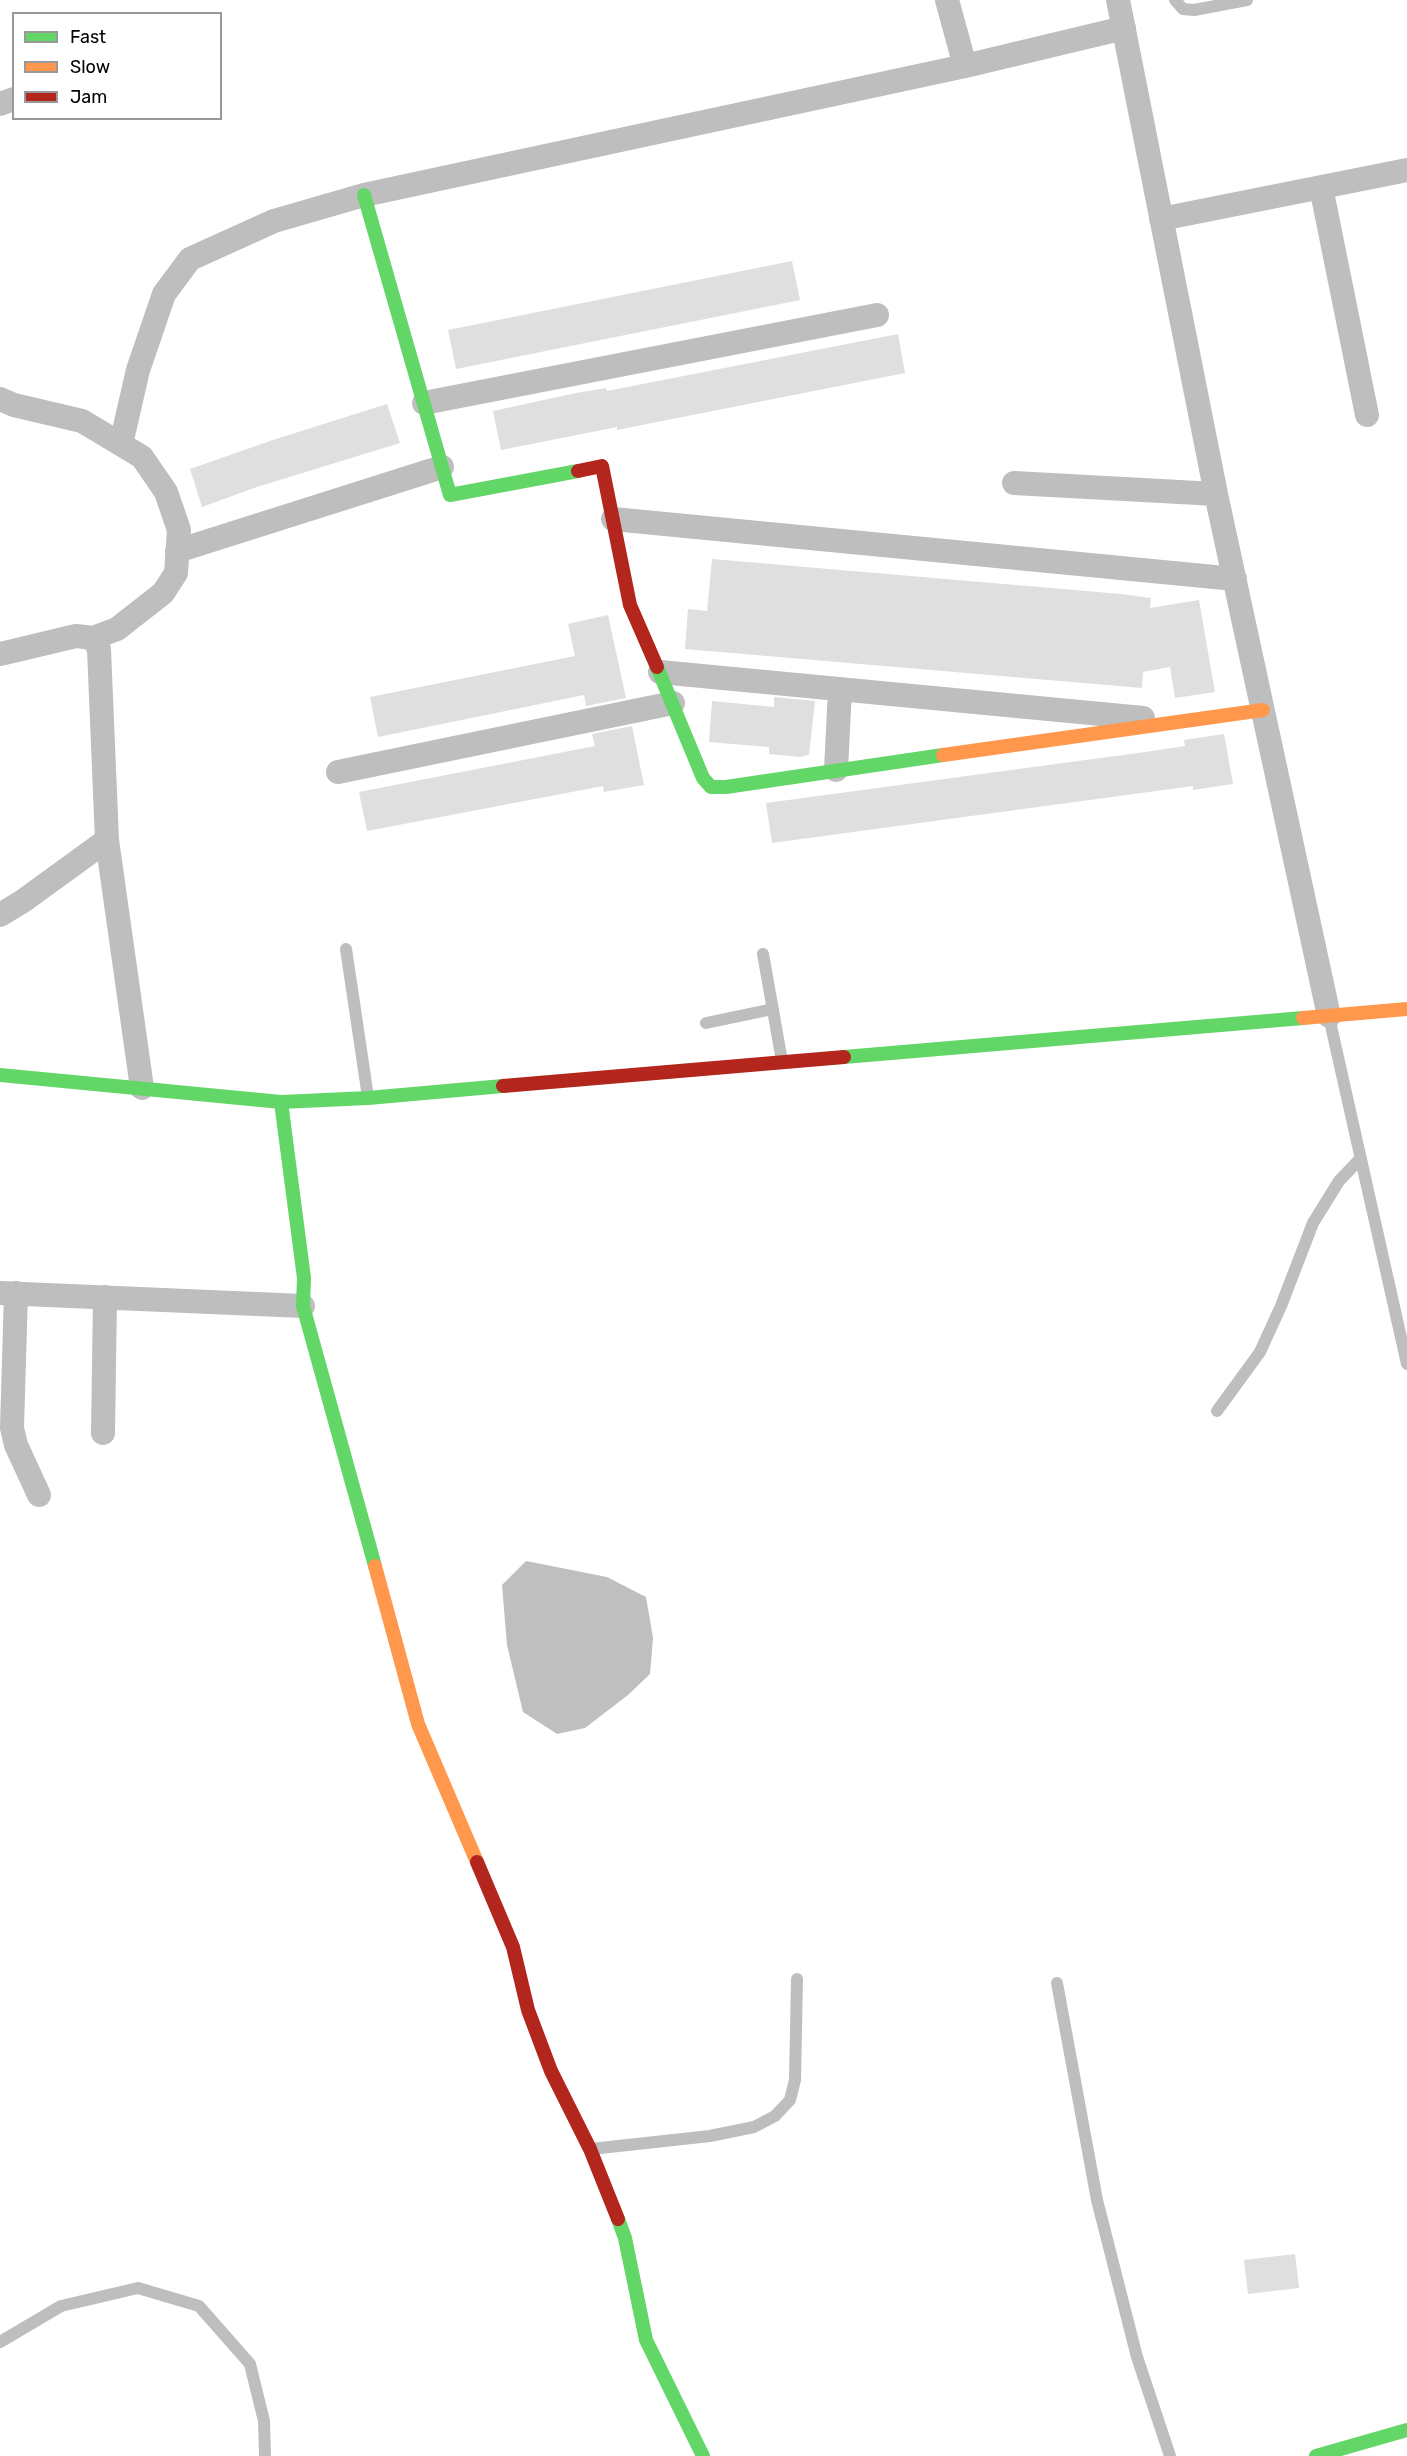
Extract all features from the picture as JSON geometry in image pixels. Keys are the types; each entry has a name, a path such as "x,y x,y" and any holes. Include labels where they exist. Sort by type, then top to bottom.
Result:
{"street":[{"path":"946,0 965,66"},
{"path":"1118,0 1216,494 1329,1016"},
{"path":"121,444 138,370 164,294 190,259 273,221 364,195 965,66 1124,28"},
{"path":"1161,219 1407,170"},
{"path":"1321,187 1367,415"},
{"path":"364,195 450,495 602,466 630,605 703,778 711,787 726,788 836,770 1263,710"},
{"path":"424,403 877,315"},
{"path":"0,399 14,405 82,422 142,457 166,492 179,530 176,573 164,593 117,629 93,638 76,636 0,654"},
{"path":"177,551 442,466"},
{"path":"1014,483 1216,494"},
{"path":"613,519 1235,579"},
{"path":"93,638 99,649 107,840 142,1088"},
{"path":"660,672 1182,722"},
{"path":"836,770 840,689"},
{"path":"338,772 673,703"},
{"path":"0,915 107,840"},
{"path":"0,1076 281,1102 369,1098 1407,1009"},
{"path":"281,1102 304,1278 303,1306 418,1724 513,1947 528,2010 551,2071 590,2149 625,2238 646,2340 703,2456"},
{"path":"39,1495 16,1445 12,1428 8,1293 303,1306"},
{"path":"103,1432 105,1297"},
{"path":"1316,2456 1407,2430"}],"lane":[{"path":"1175,0 1183,9 1194,10 1247,0"},
{"path":"346,949 369,1098"},
{"path":"763,954 782,1062"},
{"path":"706,1023 773,1009"},
{"path":"1329,1016 1407,1364"},
{"path":"1217,1411 1260,1352 1281,1306 1313,1222 1339,1181 1361,1158"},
{"path":"590,2149 710,2136 754,2127 775,2116 790,2100 795,2080 797,1979"},
{"path":"1058,1983 1097,2200 1137,2357 1170,2456"},
{"path":"0,2342 61,2306 138,2288 199,2306 250,2364 264,2421 265,2456"}],"shaded area":[{"path":"526,1561 607,1577 646,1597 653,1638 650,1674 628,1695 585,1728 557,1734 523,1712 507,1645 502,1585"}],"building":[{"path":"792,261 800,300 456,369 448,330"},
{"path":"898,334 905,373 617,430 617,427 501,450 493,411 576,393 606,388 607,391"},
{"path":"387,404 400,443 257,487 202,507 190,469"},
{"path":"712,559 1121,594 1151,598 1150,608 1199,600 1215,692 1175,698 1170,667 1143,672 1142,688 685,649 688,609 707,611"},
{"path":"608,615 626,698 586,706 584,695 378,737 370,697 575,656 568,624"},
{"path":"774,697 815,701 809,755 800,757 769,754 769,747 709,742 712,701 774,707"},
{"path":"632,726 644,785 604,792 603,786 367,831 359,792 595,746 592,734"},
{"path":"1224,734 1233,784 1193,790 1193,786 772,843 766,803 1185,746 1184,740"},
{"path":"1295,2254 1299,2288 1248,2294 1244,2260"}],"traffic: fast":[{"path":"364,195 450,495 578,471"},
{"path":"657,667 703,778 711,787 726,787 943,755"},
{"path":"844,1057 1303,1018"},
{"path":"0,1075 281,1102 368,1098 503,1086"},
{"path":"281,1102 304,1278 303,1306 375,1566"},
{"path":"618,2219 625,2238 646,2340 703,2456"},
{"path":"1316,2456 1407,2430"}],"traffic: slow":[{"path":"943,755 1263,710"},
{"path":"1303,1018 1407,1009"},
{"path":"375,1566 418,1724 477,1862"}],"traffic: jam":[{"path":"578,471 602,466 630,605 657,667"},
{"path":"503,1086 844,1057"},
{"path":"477,1862 513,1947 528,2010 551,2071 590,2149 618,2219"}]}
